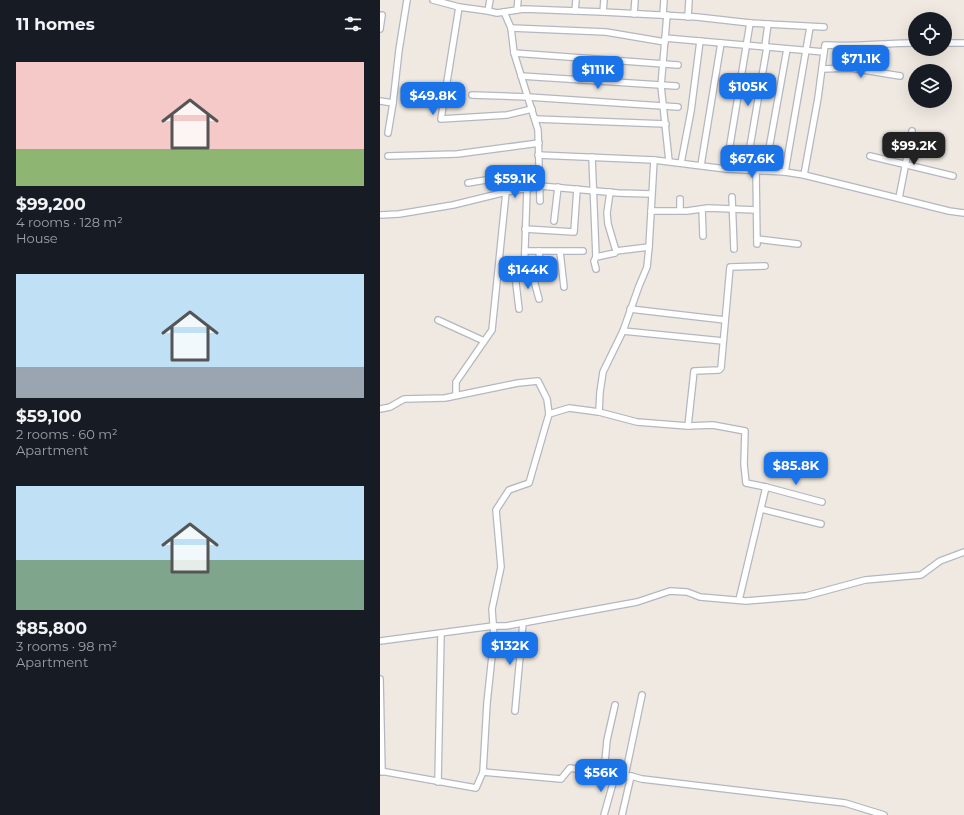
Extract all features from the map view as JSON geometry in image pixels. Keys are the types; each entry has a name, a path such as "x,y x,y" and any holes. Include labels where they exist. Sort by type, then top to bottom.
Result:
{"street":[{"path":"388,133 407,0"},
{"path":"433,0 498,13 524,9 603,12 665,15 750,23 824,27"},
{"path":"488,11 490,0"},
{"path":"517,10 518,0"},
{"path":"575,11 576,0"},
{"path":"603,12 604,0"},
{"path":"634,14 635,0"},
{"path":"664,0 665,40 661,86 669,161"},
{"path":"688,17 689,0"},
{"path":"459,4 441,119 507,115 532,109"},
{"path":"504,12 511,28 514,53 538,130 540,201"},
{"path":"380,28 382,15"},
{"path":"726,169 750,23"},
{"path":"746,170 766,47 768,24"},
{"path":"785,172 810,27"},
{"path":"511,28 606,32 665,40 721,43 824,52"},
{"path":"681,163 691,110 700,42"},
{"path":"701,165 721,43"},
{"path":"804,175 825,45 841,46 876,43 908,43"},
{"path":"952,43 964,43"},
{"path":"765,171 786,49"},
{"path":"514,53 678,65"},
{"path":"822,69 851,68 900,76"},
{"path":"521,76 676,86"},
{"path":"472,95 528,97 678,107"},
{"path":"380,101 393,104"},
{"path":"535,119 666,124"},
{"path":"899,198 912,131"},
{"path":"388,156 457,154 539,143"},
{"path":"538,154 669,161 726,169 785,172 804,175 949,211 964,213"},
{"path":"870,156 953,176"},
{"path":"592,157 596,257 594,261 596,268"},
{"path":"599,412 600,392 604,372 623,331 638,286 647,268 654,160"},
{"path":"756,170 757,241 798,244"},
{"path":"468,183 539,171"},
{"path":"380,215 400,214 453,205 506,192 540,186 593,190 618,194 651,194"},
{"path":"554,221 558,187"},
{"path":"524,276 527,189"},
{"path":"525,229 574,232 577,189"},
{"path":"456,395 456,382 492,330 506,192"},
{"path":"610,192 607,213 608,224 616,251"},
{"path":"732,197 734,249"},
{"path":"680,199 680,210"},
{"path":"651,211 702,209 756,210"},
{"path":"702,209 703,236"},
{"path":"596,257 615,253 616,251 649,247"},
{"path":"525,251 583,252"},
{"path":"498,273 539,277 541,275 539,251"},
{"path":"560,252 564,287"},
{"path":"688,426 694,371 720,370 730,267 766,266"},
{"path":"515,275 519,310"},
{"path":"533,277 540,300"},
{"path":"630,309 725,320"},
{"path":"438,320 484,341"},
{"path":"623,331 723,341"},
{"path":"380,409 390,407 404,399 445,398 518,383 538,382 547,399 549,414 530,483 509,490 496,510 501,567 492,609 494,637 487,703 483,772 476,788 381,772 380,679"},
{"path":"549,414 569,408 599,412 637,422 688,426 713,425 746,431 744,464 746,483 822,502"},
{"path":"739,600 766,487"},
{"path":"761,509 821,524"},
{"path":"380,641 493,626 506,626 637,602 670,591 687,592 700,597 746,601 806,596 865,580 921,575 940,561 964,552"},
{"path":"515,711 523,623"},
{"path":"438,782 441,634"},
{"path":"622,815 642,695"},
{"path":"604,773 607,740 614,705"},
{"path":"483,772 562,779 570,768 615,776 628,776 642,779 845,803 884,815"},
{"path":"604,815 615,776"}]}
